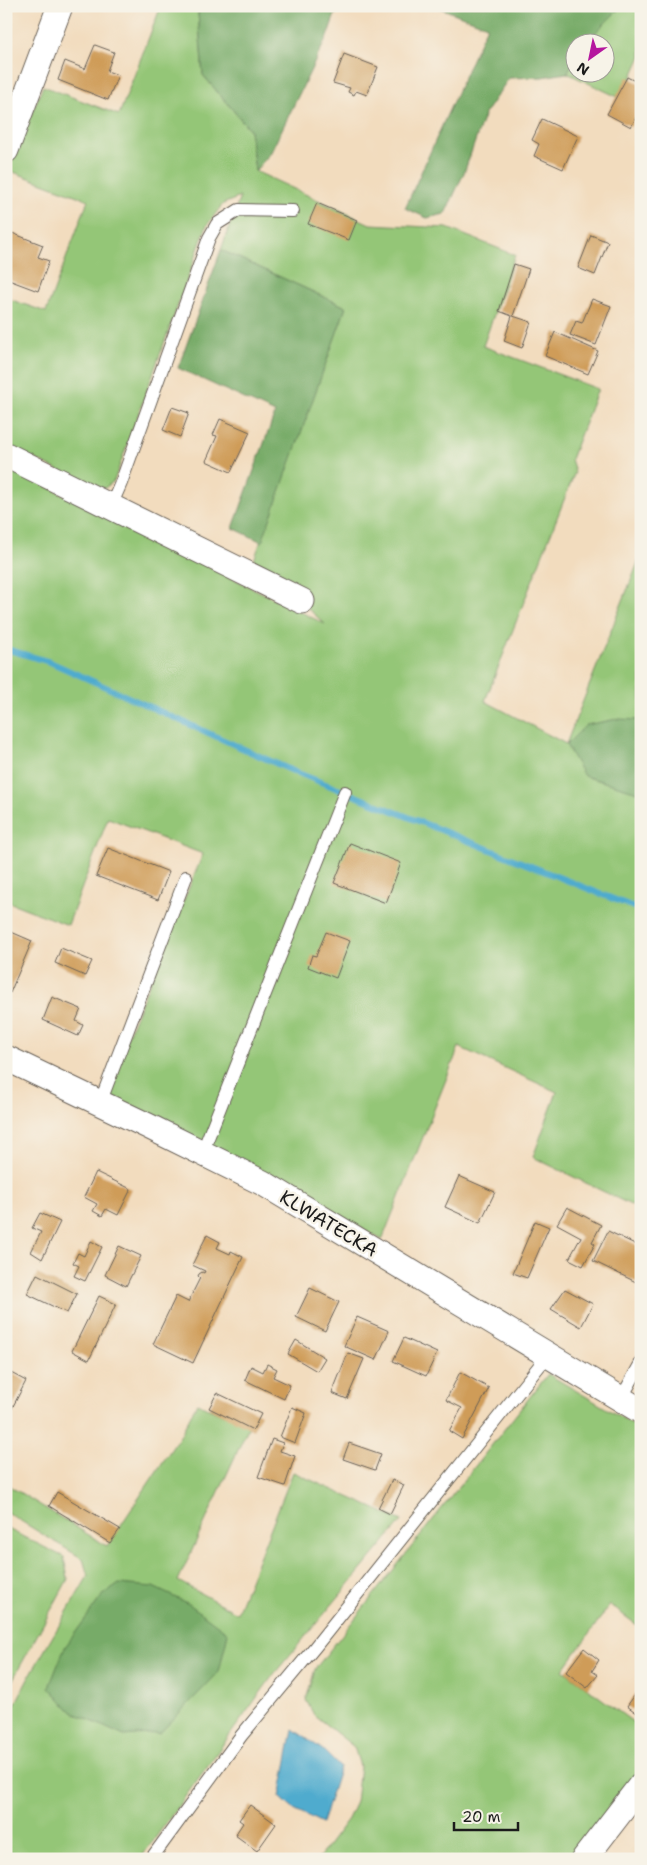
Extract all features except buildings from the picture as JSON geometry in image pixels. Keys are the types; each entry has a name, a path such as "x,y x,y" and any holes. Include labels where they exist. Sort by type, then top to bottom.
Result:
{"street":[{"path":"6,150 60,6"},
{"path":"6,455 302,601"},
{"name":"KLWATECKA","path":"6,1058 263,1183 631,1405"},
{"path":"584,1859 641,1785"}],"lane":[{"path":"112,506 208,238 217,224 239,210 293,210"},
{"path":"202,1153 345,792"},
{"path":"100,1103 186,877"},
{"path":"151,1859 241,1736 315,1647 548,1355"},
{"path":"631,1405 641,1364"}],"green space":[{"path":"161,6 201,6 198,13 203,75 250,130 255,171 370,224 447,228 515,255 483,346 598,389 571,459 575,472 485,701 566,744 641,555 641,1210 533,1157 557,1092 459,1047 382,1240 282,1183 104,1093 203,854 108,818 68,925 6,901 6,466 325,624 254,560 346,307 221,250 240,197 223,204 207,225 114,481 105,488 92,487 6,445 6,298 46,312 88,200 8,170 43,86 119,115"},
{"path":"201,6 338,6 327,37 270,154 255,171 250,130 203,75 198,13"},
{"path":"435,6 622,6 596,32 564,32 564,73 542,77 509,78 485,113 464,173 445,214 427,218 405,208 487,26"},
{"path":"622,6 641,6 641,56 622,99 586,82 614,82 614,32 596,32"},
{"path":"221,250 346,307 262,542 233,528 275,413 178,368"},
{"path":"617,719 641,720 641,793 584,776 566,745 586,725"},
{"path":"548,1374 641,1429 641,1628 610,1605 563,1670 641,1728 641,1766 574,1859 318,1859 348,1819 356,1802 360,1766 354,1747 314,1715 306,1700 315,1669"},
{"path":"197,1403 249,1426 178,1581 237,1613 293,1472 402,1521 274,1674 140,1859 33,1859 6,1851 6,1722 29,1677 88,1576 83,1559 6,1512 6,1484 107,1546 180,1436"},
{"path":"6,1528 64,1557 68,1579 6,1692"},
{"path":"119,1584 153,1587 189,1604 228,1633 219,1672 160,1733 124,1736 72,1712 49,1687 65,1647 102,1596"}],"water":[{"path":"293,1729 323,1750 340,1767 322,1823 292,1808 280,1797"}],"waterway":[{"path":"6,649 50,662 293,771 641,910"}]}
